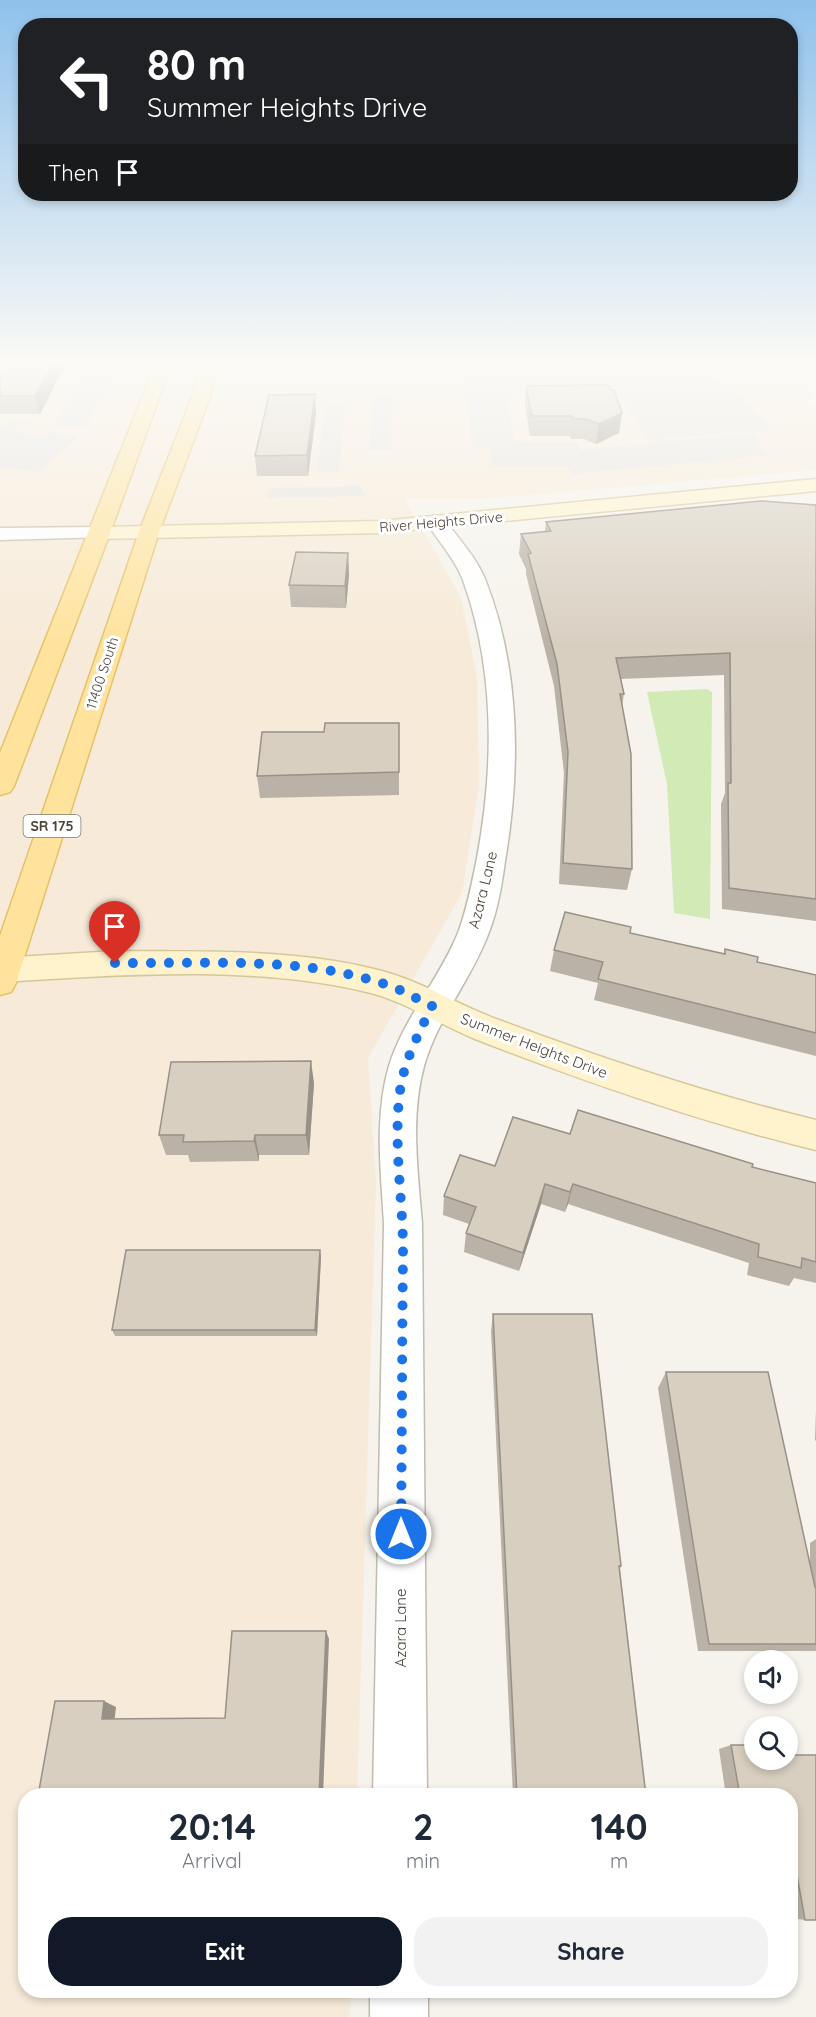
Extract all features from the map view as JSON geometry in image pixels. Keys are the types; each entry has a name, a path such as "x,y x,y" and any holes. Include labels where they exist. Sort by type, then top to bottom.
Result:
{"main road":[{"path":"0,786 128,459"},
{"name":"11400 South","path":"1,974 149,532 177,459"}],"street":[{"name":"River Heights Drive","path":"100,533 333,530 437,523 816,485"},
{"name":"Azara Lane","path":"400,1788 403,1224 398,1155 400,1090 406,1066 432,1006 469,941 479,915 498,816 502,770 498,683 488,626 473,578 437,523"},
{"path":"0,534 100,533"},
{"name":"Summer Heights Drive","path":"1,974 92,963 240,964 299,968 382,983 485,1029 665,1093 758,1121 816,1135"},
{"path":"399,1998 399,2017"}],"shaded area":[{"path":"0,459 816,459 816,470 482,499 405,499 461,598 477,677 479,786 462,893 368,1058 376,1182 357,1788 18,1788 18,1998 351,1998 350,2017 0,2017"},
{"path":"0,459 53,459 39,472 0,467"},
{"path":"319,459 340,459 339,472 317,472"},
{"path":"491,459 725,459 572,474 566,465 492,466"},
{"path":"360,486 365,496 267,498 269,488"}],"green space":[{"path":"707,689 712,692 710,919 674,913 667,784 647,692"}],"building":[{"path":"761,501 816,505 816,899 729,888 730,653 616,658 624,694 620,694 631,754 632,869 563,863 568,752 557,664 528,554 531,553 521,534 551,531 546,522"},
{"path":"296,552 348,553 345,586 289,585"},
{"path":"325,723 399,723 399,772 257,776 262,732 324,732"},
{"path":"565,912 631,927 630,933 725,954 725,949 758,957 757,962 816,975 816,1033 598,979 603,962 554,950"},
{"path":"311,1061 306,1135 255,1135 254,1141 183,1142 184,1135 159,1135 171,1062"},
{"path":"578,1110 753,1164 752,1167 816,1183 816,1262 802,1258 801,1268 758,1257 759,1244 573,1184 570,1192 545,1184 523,1253 466,1233 476,1207 444,1196 460,1155 495,1166 513,1117 570,1134"},
{"path":"126,1250 320,1250 315,1330 112,1330"},
{"path":"493,1314 592,1314 645,1788 517,1788"},
{"path":"666,1372 768,1372 816,1587 816,1644 709,1644"},
{"path":"232,1631 326,1631 319,1788 39,1788 55,1701 104,1701 102,1719 225,1718"},
{"path":"731,1745 744,1745 744,1770 798,1770 798,1755 816,1755 816,1920 805,1920 798,1881 798,1788 739,1788"}],"route":[{"path":"115,963 240,964 329,971 382,983 432,1006 406,1066 400,1090 398,1118 403,1224 401,1534"}]}
